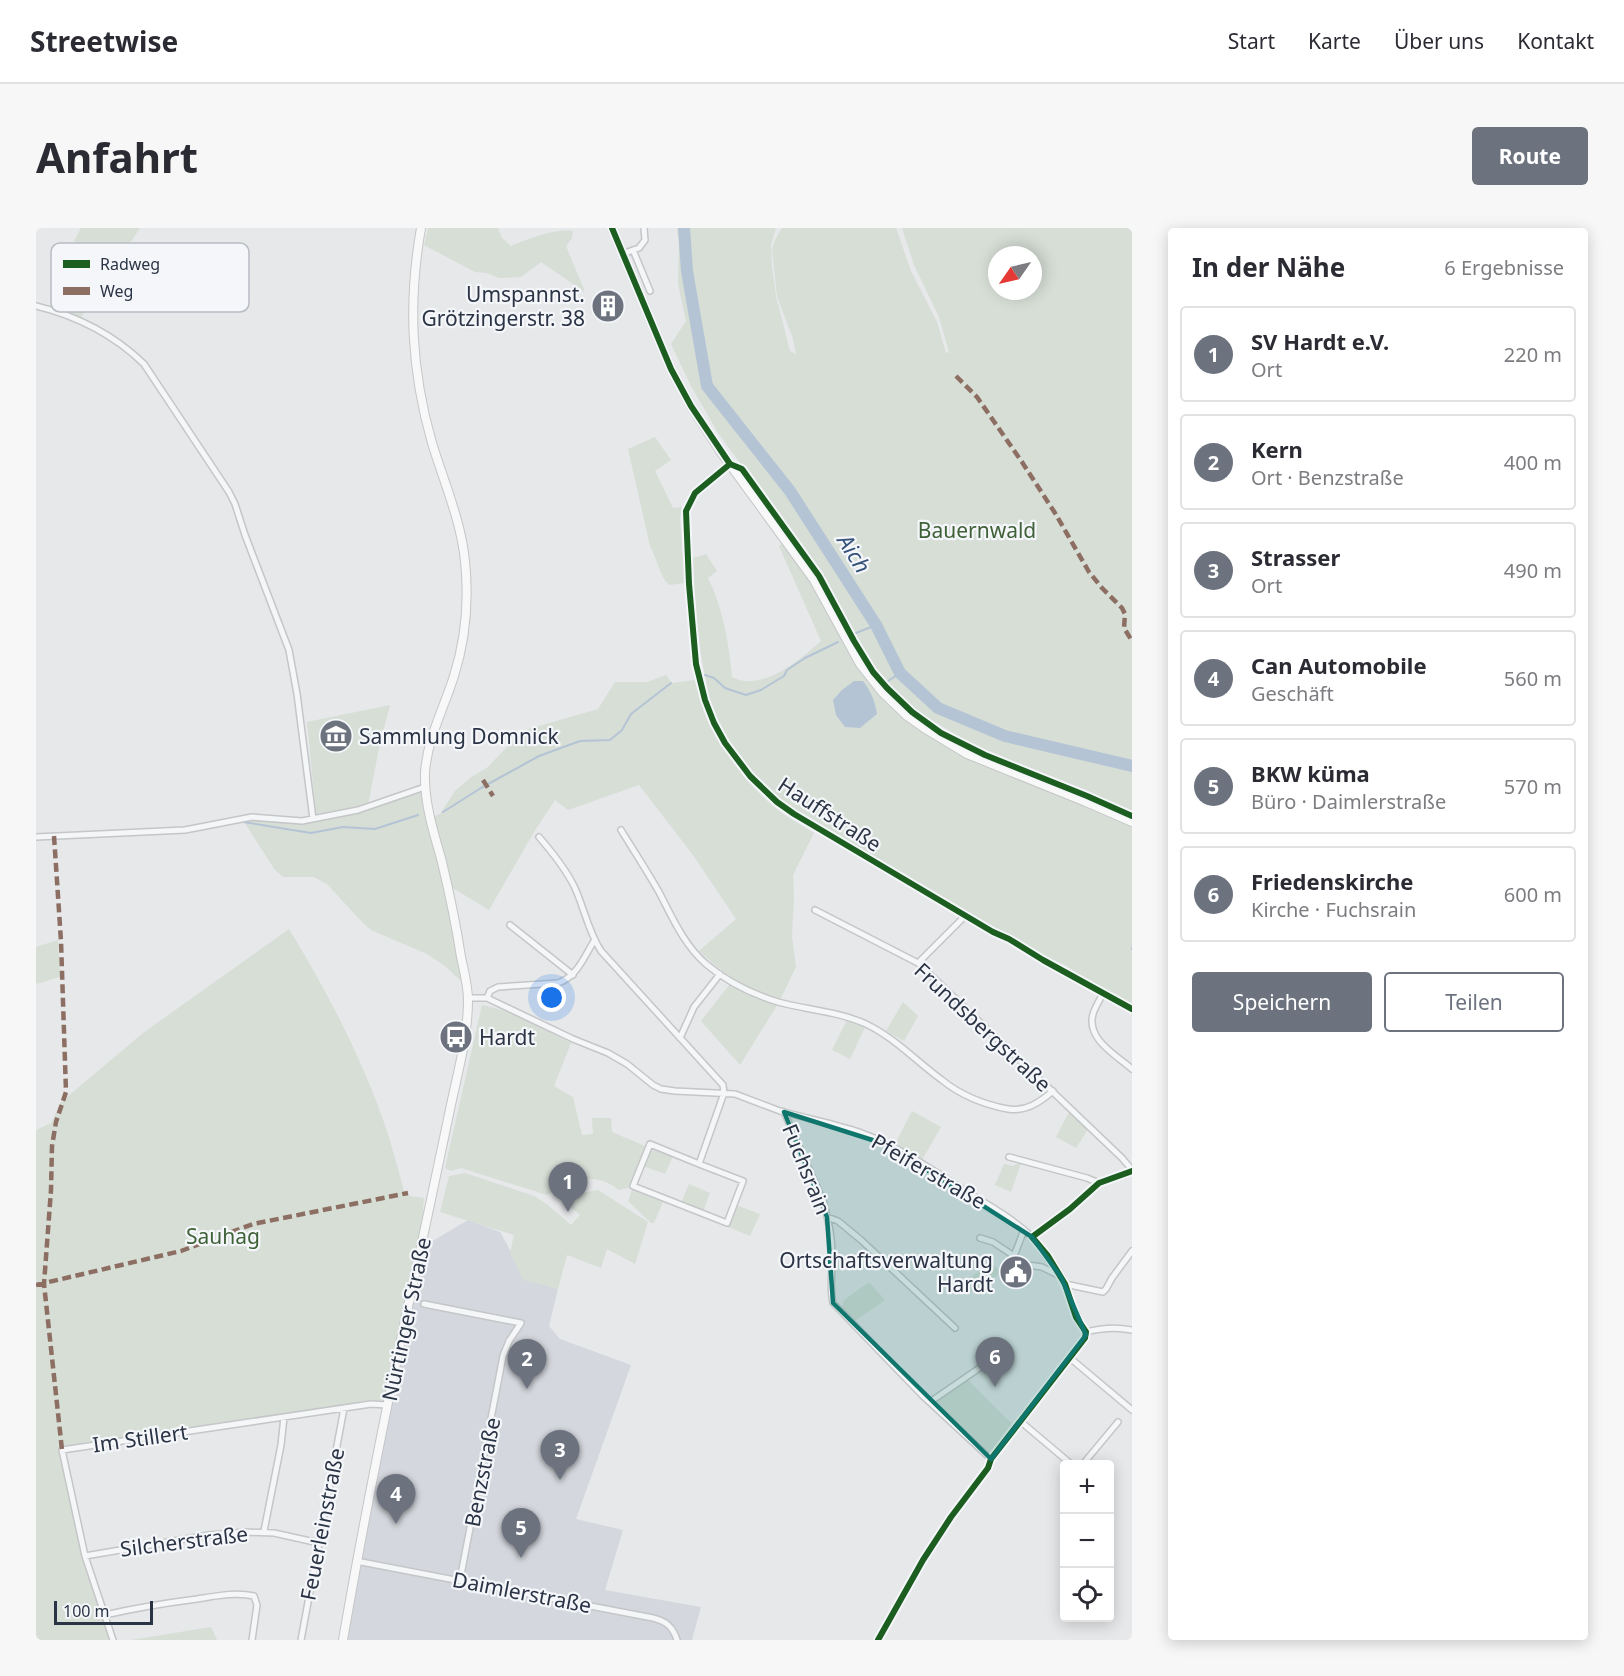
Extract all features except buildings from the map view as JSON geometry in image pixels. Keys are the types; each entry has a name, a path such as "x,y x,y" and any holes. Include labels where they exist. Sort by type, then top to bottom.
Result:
{"main road":[{"name":"Nürtinger Straße","path":"343,1640 387,1405 458,1071 468,998 456,924 425,787 428,752 460,656 467,597 463,545 424,413 415,357 413,291 421,228"},
{"path":"612,228 671,369 691,406 814,580 860,664 882,692 907,716 942,740 968,754 1132,822"}],"street":[{"path":"622,254 639,248 645,240 644,228"},
{"path":"633,250 650,291"},
{"path":"36,306 51,310"},
{"path":"58,312 79,320 113,339 144,364 229,492 289,650 313,819"},
{"name":"Hauffstraße","path":"730,464 695,493 686,511 687,554 696,664 705,700 714,723 737,760 777,802 816,829 993,932 1132,1009"},
{"path":"36,837 185,830 252,817 291,821 313,819 358,810 425,787"},
{"path":"621,830 687,943 706,964 739,986 779,1002 838,1013 866,1024 896,1041 943,1081 985,1103 1009,1109 1025,1108 1038,1103 1053,1091"},
{"path":"539,837 566,871 574,886 594,941 601,951 723,1085 724,1093 699,1164"},
{"name":"Frundsbergstraße","path":"815,909 918,963 1053,1091 1132,1170"},
{"path":"918,963 966,915"},
{"path":"510,925 573,975"},
{"path":"487,998 490,991 498,987 558,983 567,980 573,975 594,941"},
{"path":"680,1038 694,1007 720,974"},
{"path":"1103,993 1093,1012 1095,1035 1132,1069"},
{"name":"Pfeiferstraße","path":"468,998 487,998 608,1053 661,1089 735,1094 784,1112 858,1132 909,1155 993,1208 1032,1237 1065,1284 1076,1317 1086,1332"},
{"name":"Fuchsrain","path":"784,1112 828,1216 832,1254 831,1295 833,1303 930,1402 991,1459 1020,1421"},
{"path":"650,1144 699,1164 743,1181 727,1223 633,1186 650,1144"},
{"path":"1009,1157 1099,1183"},
{"path":"1032,1237 1070,1209 1099,1183 1132,1170"},
{"path":"828,1216 838,1221 861,1240 955,1328"},
{"path":"1014,1256 1024,1230"},
{"path":"980,1238 993,1242 1028,1265 1042,1267 1061,1277"},
{"path":"1065,1284 1102,1292 1132,1251"},
{"name":"Benzstraße","path":"424,1304 521,1323 509,1341 503,1356 460,1580"},
{"path":"1066,1460 1020,1421 1084,1341 1086,1332 1095,1329 1132,1330"},
{"path":"930,1402 994,1358"},
{"path":"1070,1358 1132,1410"},
{"name":"Im Stillert","path":"113,1640 85,1556 62,1450 370,1404 387,1405"},
{"name":"Feuerleinstraße","path":"301,1640 344,1408"},
{"path":"264,1532 281,1445 284,1417"},
{"path":"1086,1460 1118,1422"},
{"name":"Silcherstraße","path":"85,1556 209,1535 264,1532 319,1543"},
{"name":"Daimlerstraße","path":"356,1561 653,1618 666,1623 674,1631 677,1640"},
{"path":"105,1615 221,1596 254,1596 257,1605 252,1640"}],"highlighted area":[{"path":"784,1112 888,1145 1032,1237 1061,1277 1086,1335 991,1459 833,1303 827,1217"}],"shaded area":[{"path":"468,1220 500,1232 527,1280 558,1289 549,1326 560,1339 631,1365 576,1519 623,1530 605,1590 701,1607 692,1640 343,1640 420,1252 426,1245"}],"green space":[{"path":"81,228 140,228 130,243 78,243 74,241"},
{"path":"428,228 498,228 502,238 511,246 533,237 566,230 573,231 572,238 566,246 585,292 541,262 521,277 499,278 487,273 475,272 424,245"},
{"name":"Bauernwald","path":"677,228 776,228 771,245 776,296 790,351 796,354 793,339 777,296 772,249 782,228 896,228 911,271 937,322 946,353 949,352 939,317 914,265 902,228 1132,228 1132,813 965,740 920,713 895,690 871,662 835,595 718,433 691,386 671,344 686,321 678,284"},
{"path":"58,312 84,312 79,320"},
{"path":"655,437 671,460 655,471 673,508 682,507 680,518 685,583 669,585 660,571 650,546 628,449"},
{"path":"783,543 817,591 842,638 904,717 963,755 1132,826 1132,1005 813,822 774,794 740,758 721,728 709,695 698,632 693,558 706,554 717,571 708,578 718,601 732,677 743,681 755,681 780,672 821,641 779,546"},
{"path":"666,675 672,683 695,680 718,738 741,773 769,803 814,833 793,875 792,936 796,967 779,1002 740,1065 701,1021 734,979 699,951 736,919 693,855 639,785 568,810 555,800 489,910 443,882 461,981 427,954 371,930 327,884 314,877 283,877 275,870 244,822 244,819 313,821 421,792 426,819 440,814 455,791 488,767 522,731 598,709 615,682 647,682"},
{"path":"390,705 368,805 316,814 307,722"},
{"name":"Sauhag","path":"289,929 317,976 366,1076 386,1128 405,1195 424,1198 420,1252 387,1405 378,1404 63,1450 79,1529 113,1640 36,1640 36,1130 51,1123 61,1102 143,1033"},
{"path":"58,940 60,977 36,984 36,947"},
{"path":"903,1002 918,1016 904,1041 886,1031"},
{"path":"482,1005 516,1016 571,1043 554,1086 573,1097 582,1135 593,1134 592,1118 611,1118 612,1132 645,1146 628,1188 619,1190 600,1180 583,1179 547,1195 461,1168 451,1171 445,1168"},
{"path":"847,1020 865,1027 850,1059 832,1050"},
{"path":"912,1111 941,1127 922,1160 895,1144"},
{"path":"1069,1112 1088,1129 1076,1148 1056,1137"},
{"path":"654,1150 673,1156 665,1174 643,1166 648,1153"},
{"path":"1021,1163 1011,1192 995,1185 1004,1164 1013,1166"},
{"path":"465,1173 534,1196 571,1225 580,1215 562,1199 598,1190 648,1222 635,1264 607,1249 601,1268 567,1255 558,1289 523,1280 510,1253 514,1235 440,1212 449,1176"},
{"path":"689,1184 710,1193 703,1211 681,1203"},
{"path":"632,1190 663,1202 654,1223 651,1223 628,1201"},
{"path":"736,1205 760,1214 750,1236 728,1227"},
{"path":"990,1262 1001,1272 981,1288 969,1292 963,1284"},
{"path":"869,1282 885,1300 855,1321 842,1307 844,1300"},
{"path":"968,1380 1013,1425 992,1453 935,1403"},
{"path":"211,1627 217,1640 131,1640"}],"water":[{"path":"854,681 863,681 872,697 877,714 860,728 845,727 836,715 833,700"}],"waterway":[{"name":"Aich","path":"684,228 687,271 707,386 790,491 876,625 900,673 938,708 1005,736 1132,766"},
{"path":"856,633 876,625"},
{"path":"705,675 714,678 725,688 746,695 761,690 784,676 787,670 805,658 838,642"},
{"path":"888,681 900,673"},
{"path":"443,812 539,756 580,741 610,740 622,730 631,714 671,683"},
{"path":"244,822 311,833 343,827 375,829 418,815"}],"marked path":[{"path":"956,376 977,397 1022,462 1089,572 1122,608 1125,614 1124,628 1132,641"},
{"path":"483,780 493,796"},
{"path":"54,836 61,941 66,1092 56,1122 52,1146 44,1284 62,1450"},
{"path":"36,1285 181,1251 253,1224 408,1193"}],"cycle path":[{"path":"612,228 671,369 691,406 730,464"},
{"path":"730,464 695,493 686,511 696,664 705,700 725,743 750,776 777,802 794,814 993,932 1132,1009"},
{"path":"730,464 742,469 819,576 873,672 912,712 941,733 985,755 1132,816"},
{"path":"878,1640 923,1560 951,1517 988,1468 991,1459 1085,1338 1086,1332 1076,1317 1065,1284 1048,1256 1032,1237 1070,1209 1099,1183 1132,1171"}],"place":[{"name":"Umspannst. Grötzingerstr. 38","path":"608,306"},
{"name":"Sammlung Domnick","path":"336,736"},
{"name":"Hardt","path":"456,1037"},
{"name":"SV Hardt e.V.","path":"568,1212"},
{"name":"Ortschaftsverwaltung Hardt","path":"1016,1272"},
{"name":"Friedenskirche","path":"995,1387"},
{"name":"Kern","path":"527,1389"},
{"name":"Strasser","path":"560,1480"},
{"name":"Can Automobile","path":"396,1524"},
{"name":"BKW küma","path":"521,1558"}]}
